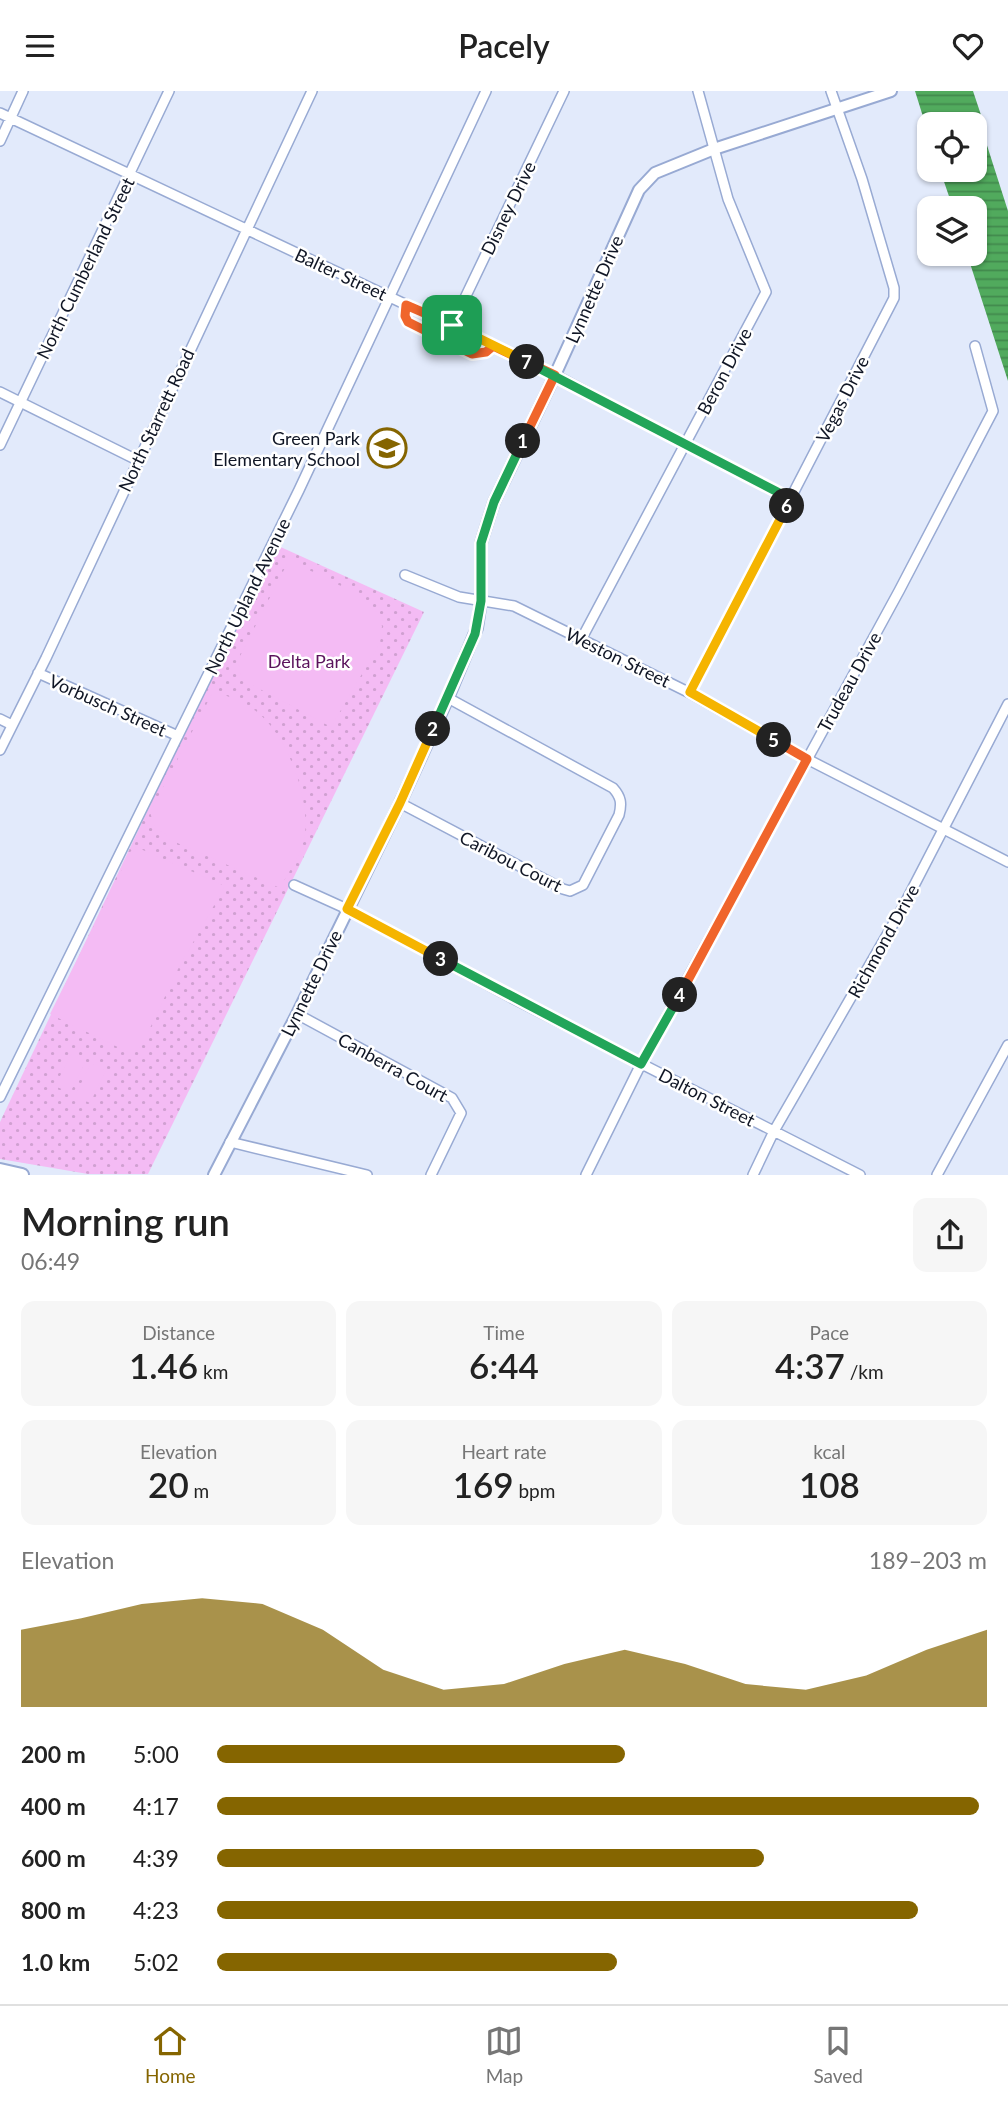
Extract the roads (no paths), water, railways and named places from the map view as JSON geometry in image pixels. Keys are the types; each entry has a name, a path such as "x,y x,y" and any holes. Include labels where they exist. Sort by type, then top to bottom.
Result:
{"main road":[{"path":"0,1170 22,1174"}],"street":[{"path":"0,141 23,91"},
{"name":"North Cumberland Street","path":"0,445 169,91"},
{"name":"North Starrett Road","path":"0,750 312,91"},
{"name":"North Upland Avenue","path":"0,1097 299,490 486,91"},
{"name":"Disney Drive","path":"452,325 564,91"},
{"name":"Beron Drive","path":"582,638 766,292 728,199 698,91"},
{"name":"Vegas Drive","path":"690,692 894,298 894,288 862,179 831,91"},
{"name":"Lynnette Drive","path":"214,1174 297,1014 448,698 475,634 481,601 481,543 494,502 639,190 655,173 713,149 891,91"},
{"name":"Balter Street","path":"0,113 555,375 791,499"},
{"name":"Trudeau Drive","path":"586,1174 641,1064 732,902 993,411 975,346"},
{"path":"0,392 138,460"},
{"name":"Weston Street","path":"405,575 459,597 514,605 690,692 807,759 1008,862"},
{"name":"Vorbusch Street","path":"38,673 178,736"},
{"name":"Caribou Court","path":"400,803 570,891 583,885 619,815 622,805 620,796 612,788 448,698"},
{"name":"Richmond Drive","path":"753,1174 774,1131 902,908 1008,704"},
{"path":"0,719 12,725"},
{"name":"Dalton Street","path":"294,885 347,909 641,1064 860,1174"},
{"name":"Canberra Court","path":"297,1014 452,1098 461,1113 431,1174"},
{"path":"937,1174 1008,1045"},
{"path":"230,1142 367,1174"}],"lane":[{"path":"406,305 405,316 408,322 472,354 486,352 493,346"}],"place":[{"name":"Green Park Elementary School","path":"387,448"}],"park label":[{"name":"Delta Park","path":"309,661"}]}
